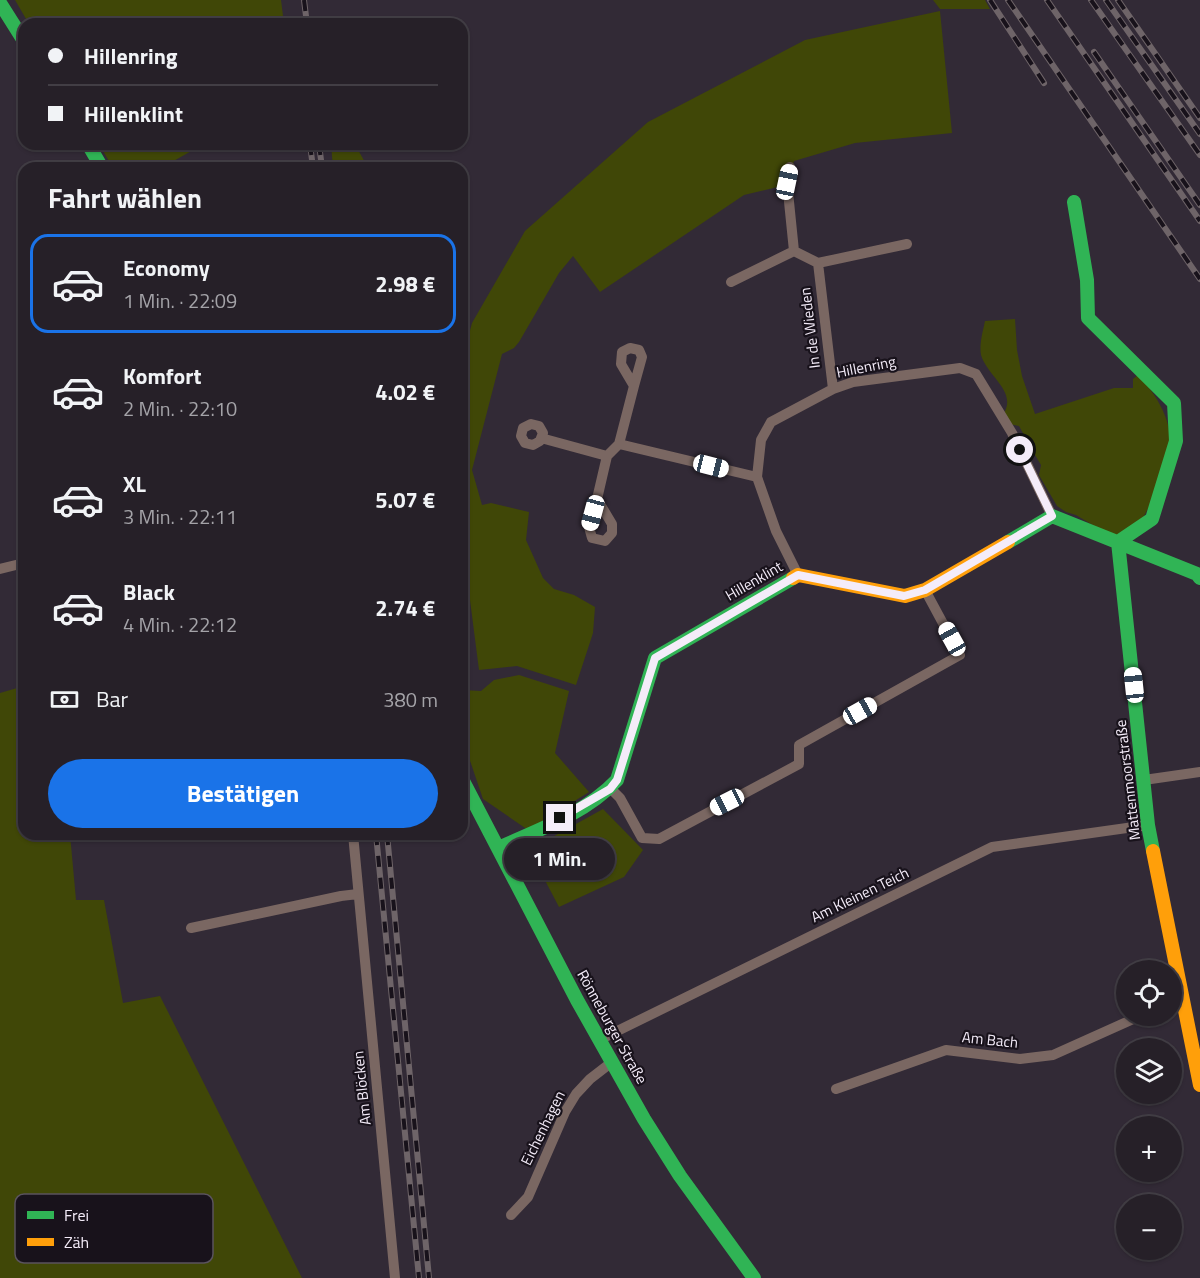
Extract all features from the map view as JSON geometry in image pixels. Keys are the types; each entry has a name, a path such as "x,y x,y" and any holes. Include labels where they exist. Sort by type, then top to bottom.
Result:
{"street":[{"path":"0,3 18,31"},
{"path":"790,167 787,182 794,251"},
{"path":"1074,202 1085,271 1088,318 1174,403 1176,441 1152,519 1118,542"},
{"path":"794,251 818,263 907,244"},
{"path":"731,282 794,251"},
{"name":"In de Wieden","path":"818,263 833,389"},
{"name":"Hillenring","path":"798,575 776,531 757,477 761,440 771,422 833,389 853,382 960,368 976,374 1012,434 1052,516"},
{"path":"597,499 607,456 619,444 634,386"},
{"path":"541,438 607,456"},
{"path":"619,444 757,477"},
{"path":"1052,516 1197,574 1200,578"},
{"name":"Hillenklint","path":"610,789 617,780 655,658 798,575 904,596 925,590 1052,516"},
{"name":"Mattenmoorstraße","path":"1118,542 1148,825 1170,960"},
{"path":"0,569 18,564"},
{"path":"498,848 580,808 610,789 620,798 642,838 659,839 799,764 800,745 960,655 925,590"},
{"path":"1144,780 1200,772"},
{"name":"Rönneburger Straße","path":"468,791 599,1040 675,1168 754,1278"},
{"name":"Am Kleinen Teich","path":"599,1040 992,847 1148,825"},
{"name":"Am Blöcken","path":"354,840 395,1278"},
{"path":"191,928 358,894"},
{"name":"Mattenmoorstraße","path":"1182,1020 1200,1085"},
{"name":"Am Bach","path":"836,1089 946,1050 1020,1059 1053,1055 1118,1026"},
{"name":"Eichenhagen","path":"511,1215 528,1197 565,1112 576,1094 590,1079 612,1062"}],"green space":[{"path":"15,0 281,0 283,18 26,18"},
{"path":"933,0 985,0 990,9 940,9"},
{"path":"940,11 952,133 855,143 794,161 787,182 778,187 744,195 600,292 573,256 559,273 519,342 514,348 502,354 472,470 482,505 491,503 529,512 526,540 543,578 554,589 574,595 595,607 593,633 576,685 517,666 479,670 468,585 468,338 472,323 525,231 648,122 805,40"},
{"path":"102,150 193,150 172,162 110,162"},
{"path":"332,150 358,150 365,162 332,162"},
{"path":"1015,319 1022,376 1035,414 1114,388 1133,388 1133,379 1138,375 1159,403 1170,436 1168,459 1150,505 1132,534 1111,536 1057,506 1039,475 1041,465 1029,445 1021,444 1018,438 1024,435 1019,426 1009,424 1004,413 1007,398 1000,384 984,363 980,346 985,321"},
{"path":"519,675 569,691 555,753 589,792 528,830 483,799 468,755 468,690 481,691 494,680"},
{"path":"18,688 18,840 71,840 76,900 104,900 123,1003 160,996 302,1278 0,1278 0,693"},
{"path":"603,809 643,850 624,877 559,907 529,850"}],"railway":[{"path":"304,0 306,18"},
{"path":"990,0 1044,83"},
{"path":"1008,0 1200,279"},
{"path":"1047,0 1200,221"},
{"path":"1091,0 1200,155"},
{"path":"1106,0 1200,134"},
{"path":"1118,0 1200,118"},
{"path":"1094,52 1200,205"},
{"path":"311,150 312,162"},
{"path":"320,150 321,162"},
{"path":"377,840 419,1278"},
{"path":"388,840 429,1278"}],"traffic: fast":[{"path":"0,3 18,32"},
{"path":"92,150 98,162"},
{"path":"1074,202 1087,280 1088,318 1174,403 1176,441 1152,519 1118,542 1148,825 1153,851"},
{"path":"1008,542 1052,516 1197,574 1200,578"},
{"path":"498,848 577,811 605,792 617,780 655,658 793,578"},
{"path":"468,791 577,1000 644,1119 680,1176 754,1278"}],"traffic: slow":[{"path":"793,578 798,575 905,596 925,590 1008,542"},
{"path":"1153,851 1200,1085"}],"route":[{"path":"560,818 610,789 617,780 655,658 798,575 904,596 925,590 1052,516 1020,450"}]}
